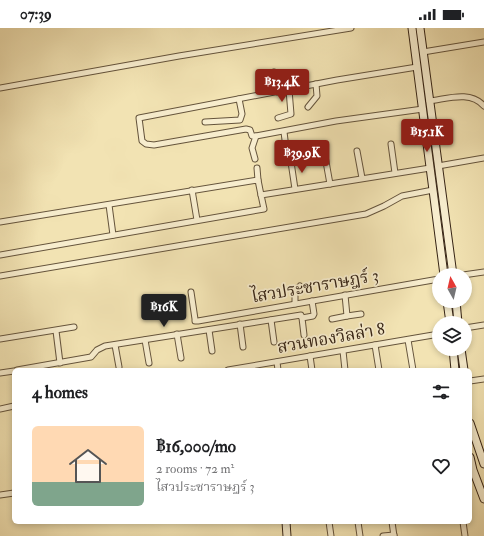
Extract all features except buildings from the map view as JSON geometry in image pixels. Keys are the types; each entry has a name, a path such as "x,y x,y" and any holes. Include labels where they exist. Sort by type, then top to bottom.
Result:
{"main road":[{"path":"412,28 443,268"},
{"path":"420,28 452,268"},
{"path":"454,356 455,368"},
{"path":"462,356 464,368"},
{"path":"472,429 484,464"},
{"path":"472,463 484,499"},
{"path":"286,524 287,536"}],"street":[{"path":"0,88 351,28"},
{"path":"422,52 484,42"},
{"path":"417,67 316,84 139,118 142,141 146,144 154,145 246,129 250,130 252,136 256,136 422,109"},
{"path":"274,72 278,92"},
{"path":"308,107 317,96 316,84"},
{"path":"278,118 290,114 289,90"},
{"path":"429,101 465,96 483,103"},
{"path":"205,122 240,120 242,114 239,99"},
{"path":"284,132 287,156"},
{"path":"255,159 252,148 256,136"},
{"path":"391,144 395,173"},
{"path":"357,151 362,178"},
{"path":"325,156 330,184"},
{"path":"438,166 484,158"},
{"path":"291,162 295,189"},
{"path":"0,255 264,209 257,168"},
{"path":"261,195 430,168"},
{"path":"0,222 258,180"},
{"path":"192,190 197,220"},
{"path":"0,276 366,214 373,212 402,196 433,190"},
{"path":"109,205 114,234"},
{"path":"472,274 484,272"},
{"name":"ไสวประชาราษฎร์ 3","path":"191,292 196,321 432,280"},
{"path":"295,304 295,292 300,286"},
{"path":"345,295 347,316"},
{"path":"29,368 91,357 101,347 301,315 302,318 313,316 312,301"},
{"path":"332,319 361,314"},
{"path":"302,318 304,335"},
{"path":"271,320 274,342"},
{"path":"240,324 243,347"},
{"path":"472,327 484,325"},
{"path":"0,340 74,326"},
{"path":"56,330 60,363"},
{"path":"208,330 212,351"},
{"path":"177,334 182,358"},
{"name":"สวนทองวิลล่า 8","path":"249,368 432,335"},
{"path":"145,340 150,363"},
{"path":"408,340 413,368"},
{"path":"115,345 119,367"},
{"path":"375,345 379,368"},
{"path":"343,350 345,368"},
{"path":"310,356 312,368"},
{"path":"277,362 278,368"},
{"path":"0,373 12,370"},
{"path":"472,381 484,379"},
{"path":"0,409 12,406"},
{"path":"0,495 12,493"},
{"path":"329,524 331,536"},
{"path":"358,524 360,536"},
{"path":"383,536 394,536 392,524"},
{"path":"463,524 465,536"}]}
